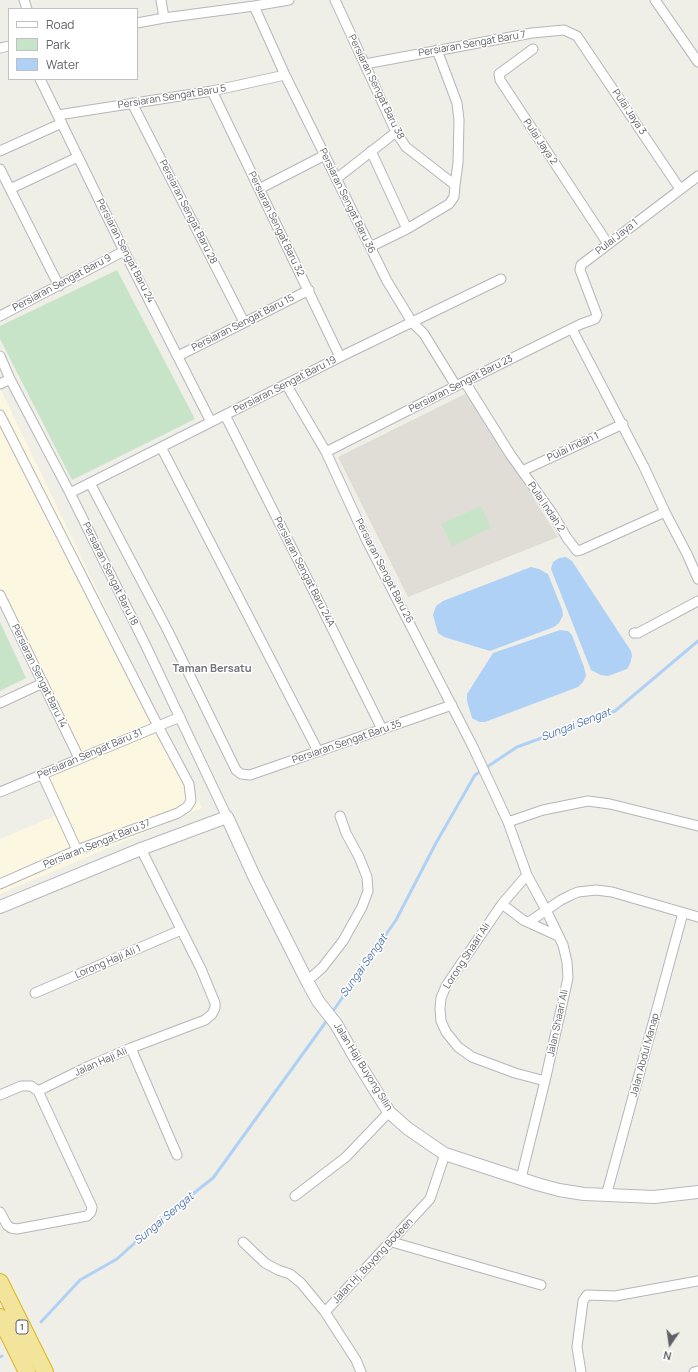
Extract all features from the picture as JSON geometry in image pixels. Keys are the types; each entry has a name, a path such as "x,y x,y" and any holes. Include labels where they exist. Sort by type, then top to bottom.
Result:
{"highway":[{"name":"1","path":"0,1284 45,1372"},
{"name":"1","path":"0,1317 27,1372"}],"street":[{"path":"161,0 164,18"},
{"path":"138,23 289,0"},
{"name":"Persiaran Sengat Baru 38","path":"335,0 396,132 406,147 455,186"},
{"path":"655,0 698,62"},
{"name":"Persiaran Sengat Baru 36","path":"254,6 285,75 387,281 412,322 424,334 456,386"},
{"name":"Persiaran Sengat Baru 7","path":"365,64 532,33 564,30 578,36"},
{"name":"Pulai Jaya 3","path":"578,36 680,189"},
{"name":"Pulai Jaya 2","path":"533,49 499,74 500,80 608,244"},
{"path":"370,247 407,229 449,204 454,197 458,163 459,120 457,103 437,50"},
{"name":"Persiaran Sengat Baru 5","path":"0,151 60,119 132,103 212,91 285,75"},
{"name":"Persiaran Sengat Baru 24","path":"40,80 124,251 211,422"},
{"name":"Persiaran Sengat Baru 32","path":"212,91 340,357"},
{"name":"Persiaran Sengat Baru 28","path":"132,103 244,322"},
{"path":"336,179 396,132"},
{"path":"371,151 407,229"},
{"path":"259,189 325,155"},
{"path":"10,189 78,157"},
{"path":"0,169 59,286"},
{"name":"Pulai Jaya 1","path":"597,317 581,272 580,268 583,263 698,176"},
{"name":"Persiaran Sengat Baru 9","path":"0,316 124,251"},
{"name":"Persiaran Sengat Baru 19","path":"70,493 340,357 501,280"},
{"name":"Persiaran Sengat Baru 15","path":"178,356 308,290"},
{"name":"Persiaran Sengat Baru 23","path":"326,452 597,317"},
{"path":"572,329 623,424 698,579"},
{"name":"Persiaran Sengat Baru 18","path":"0,356 10,379 70,493 180,717 227,818"},
{"path":"0,384 10,379"},
{"name":"Pulai Indah 2","path":"465,382 510,454 552,513 567,538 577,550 581,550 665,512"},
{"name":"Persiaran Sengat Baru 26","path":"286,384 326,452 368,541 452,705 508,822"},
{"path":"0,415 158,726"},
{"name":"Persiaran Sengat Baru 24A","path":"225,415 382,729"},
{"name":"Pulai Indah 1","path":"522,471 623,424"},
{"path":"161,447 318,751"},
{"name":"Persiaran Sengat Baru 35","path":"90,483 168,631 236,770 241,774 250,775 452,705"},
{"name":"Persiaran Sengat Baru 14","path":"0,595 79,758"},
{"path":"634,633 638,633 698,601"},
{"path":"0,703 43,683"},
{"name":"Persiaran Sengat Baru 31","path":"0,792 180,717"},
{"name":"Persiaran Sengat Baru 37","path":"0,884 76,850 178,813 187,807 191,801 189,784 158,726"},
{"path":"42,774 76,850"},
{"path":"508,822 543,810 588,802 610,804 698,826"},
{"path":"307,981 322,968 343,941 362,908 368,891 367,877 359,857 346,833 340,816"},
{"path":"0,907 141,849 227,818"},
{"name":"Jalan Haji Buyong Silin","path":"227,818 254,876 318,1001 336,1024 389,1112 407,1128 445,1154 559,1190 606,1196 654,1197 698,1192"},
{"name":"Jalan Shaari Ali","path":"508,822 527,875 563,945 566,954 568,978 521,1178"},
{"name":"Jalan Haji Ali","path":"38,1090 131,1048 205,1020 212,1014 215,1008 216,1002 204,976 141,849"},
{"name":"Lorong Shaari Ali","path":"527,875 502,904 446,986 441,998 441,1021 446,1032 458,1047 472,1057 514,1073 545,1080"},
{"path":"530,922 570,895 578,892 596,890 612,892 698,917"},
{"path":"502,904 516,915 558,936"},
{"name":"Jalan Abdul Manap","path":"606,1196 683,913"},
{"name":"Lorong Haji Ali 1","path":"35,993 181,930"},
{"path":"131,1048 177,1155"},
{"path":"0,1095 21,1086 31,1086 38,1090 92,1207 91,1212 87,1216 17,1229 11,1228 0,1212"},
{"path":"295,1196 346,1156 389,1112"},
{"name":"Jalan Hj. Buyong Bodeen","path":"243,1242 265,1262 278,1270 290,1274 301,1283 325,1312 392,1242 430,1199 445,1154"},
{"path":"392,1242 541,1285"},
{"path":"581,1372 577,1347 583,1301 587,1295 615,1296 698,1281"},
{"path":"325,1312 356,1360 361,1372"},
{"path":"694,1372 698,1371"}],"shaded area":[{"path":"0,388 202,808 0,894 0,839 59,814 42,774 77,759 0,604"},
{"path":"467,393 558,537 408,597 338,457"}],"green space":[{"path":"117,270 195,419 72,480 0,339 0,326"},
{"path":"481,506 491,528 452,546 441,524"},
{"path":"0,622 26,678 0,691"}],"water":[{"path":"566,557 572,561 631,651 632,656 627,669 608,676 601,675 591,670 551,569 553,562 559,558"},
{"path":"531,567 548,574 562,609 563,615 559,623 554,627 490,651 444,637 438,633 433,615 436,606 443,601"},
{"path":"560,630 568,631 572,635 584,667 586,676 578,687 485,722 479,722 472,718 467,701 467,694 493,653"}],"waterway":[{"name":"Sungai Sengat","path":"331,1014 396,920 436,843 475,775 517,747 615,711 698,641"},
{"name":"Sungai Sengat","path":"41,1322 80,1280 117,1259 161,1219 213,1178 328,1019"}],"district":[{"name":"Taman Bersatu","path":"212,669"}]}
